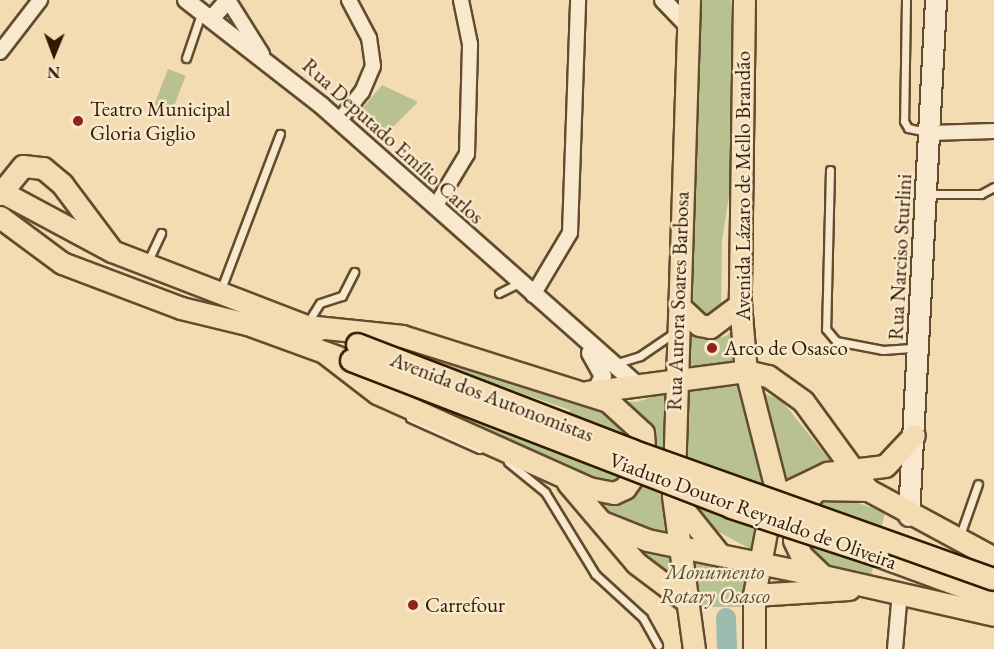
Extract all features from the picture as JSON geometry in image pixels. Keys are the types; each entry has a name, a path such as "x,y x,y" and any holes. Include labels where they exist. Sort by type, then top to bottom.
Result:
{"main road":[{"name":"Rua Aurora Soares Barbosa","path":"689,0 673,496 678,546 694,649"},
{"name":"Avenida Lázaro de Mello Brandão","path":"744,0 740,304 746,371 774,467 775,498 754,595 754,649"},
{"name":"Rua Narciso Sturlini","path":"909,516 929,194 936,0"},
{"path":"112,251 62,184 43,168 23,166 0,192 112,251 306,326 354,352"},
{"path":"0,217 62,263 325,353 387,398 561,475 614,493 636,479 645,460 637,424 608,401 590,392 402,336 306,326"},
{"path":"680,307 690,319 710,327 740,304"},
{"path":"325,353 354,352"},
{"name":"Viaduto Doutor Reynaldo de Oliveira","path":"354,352 731,507 992,588"},
{"path":"590,392 746,371 768,376 803,401 850,473 868,490 909,516 994,558"},
{"path":"775,498 815,477 850,473 893,462 914,435"},
{"path":"561,475 643,569 688,602"},
{"path":"823,576 801,555 794,540 796,513 817,489 868,490"},
{"path":"673,496 719,554"},
{"path":"602,522 630,536 900,592 994,615"},
{"path":"754,595 874,588"}],"street":[{"path":"0,52 40,0"},
{"name":"Rua Deputado Emílio Carlos","path":"186,0 262,54 339,120 519,284 637,385"},
{"path":"207,15 228,0 262,54"},
{"path":"339,120 362,93 374,66 369,38 349,0"},
{"path":"435,207 467,154 470,44 461,0"},
{"path":"533,296 570,233 578,0"},
{"path":"663,0 688,26"},
{"path":"930,133 994,131"},
{"name":"Rua Deputado Emílio Carlos","path":"565,322 598,362 603,376 590,392"},
{"path":"895,649 900,592"}],"lane":[{"path":"906,0 904,121 908,128 930,133"},
{"path":"186,58 207,15"},
{"path":"219,292 280,134"},
{"path":"830,170 828,335 883,350 920,347"},
{"path":"929,194 981,194 994,187"},
{"path":"147,264 161,233"},
{"path":"306,326 320,303 342,296 354,272"},
{"path":"499,293 519,284"},
{"path":"611,365 640,356 679,330"},
{"path":"387,398 425,427 528,475 559,512 595,574 643,618 658,645"},
{"path":"958,540 978,484"}],"green space":[{"path":"697,0 731,0 731,184 722,240 721,317 694,316 690,202"},
{"path":"168,69 186,76 171,115 153,108"},
{"path":"382,85 418,102 381,139 362,120 361,110"},
{"path":"735,323 737,367 679,377 683,330 710,341 728,335"},
{"path":"388,342 603,407 639,437 641,456 610,490 389,388 555,443 570,410 387,347"},
{"path":"742,386 767,469 756,552 702,523 679,495 682,388"},
{"path":"669,391 662,495 670,538 622,528 598,503 629,500 642,487 655,458 622,401 637,402"},
{"path":"759,391 782,401 832,463 787,483"},
{"path":"846,499 885,512 870,581 825,571 803,539 817,501"},
{"path":"625,543 672,553 679,591"},
{"name":"Monumento Rotary Osasco","path":"687,555 752,569 741,607 695,607"}],"waterway":[{"path":"726,618 727,649"}],"place":[{"name":"Teatro Municipal Gloria Giglio","path":"78,121"},
{"name":"Arco de Osasco","path":"712,348"},
{"name":"Carrefour","path":"413,605"}]}
